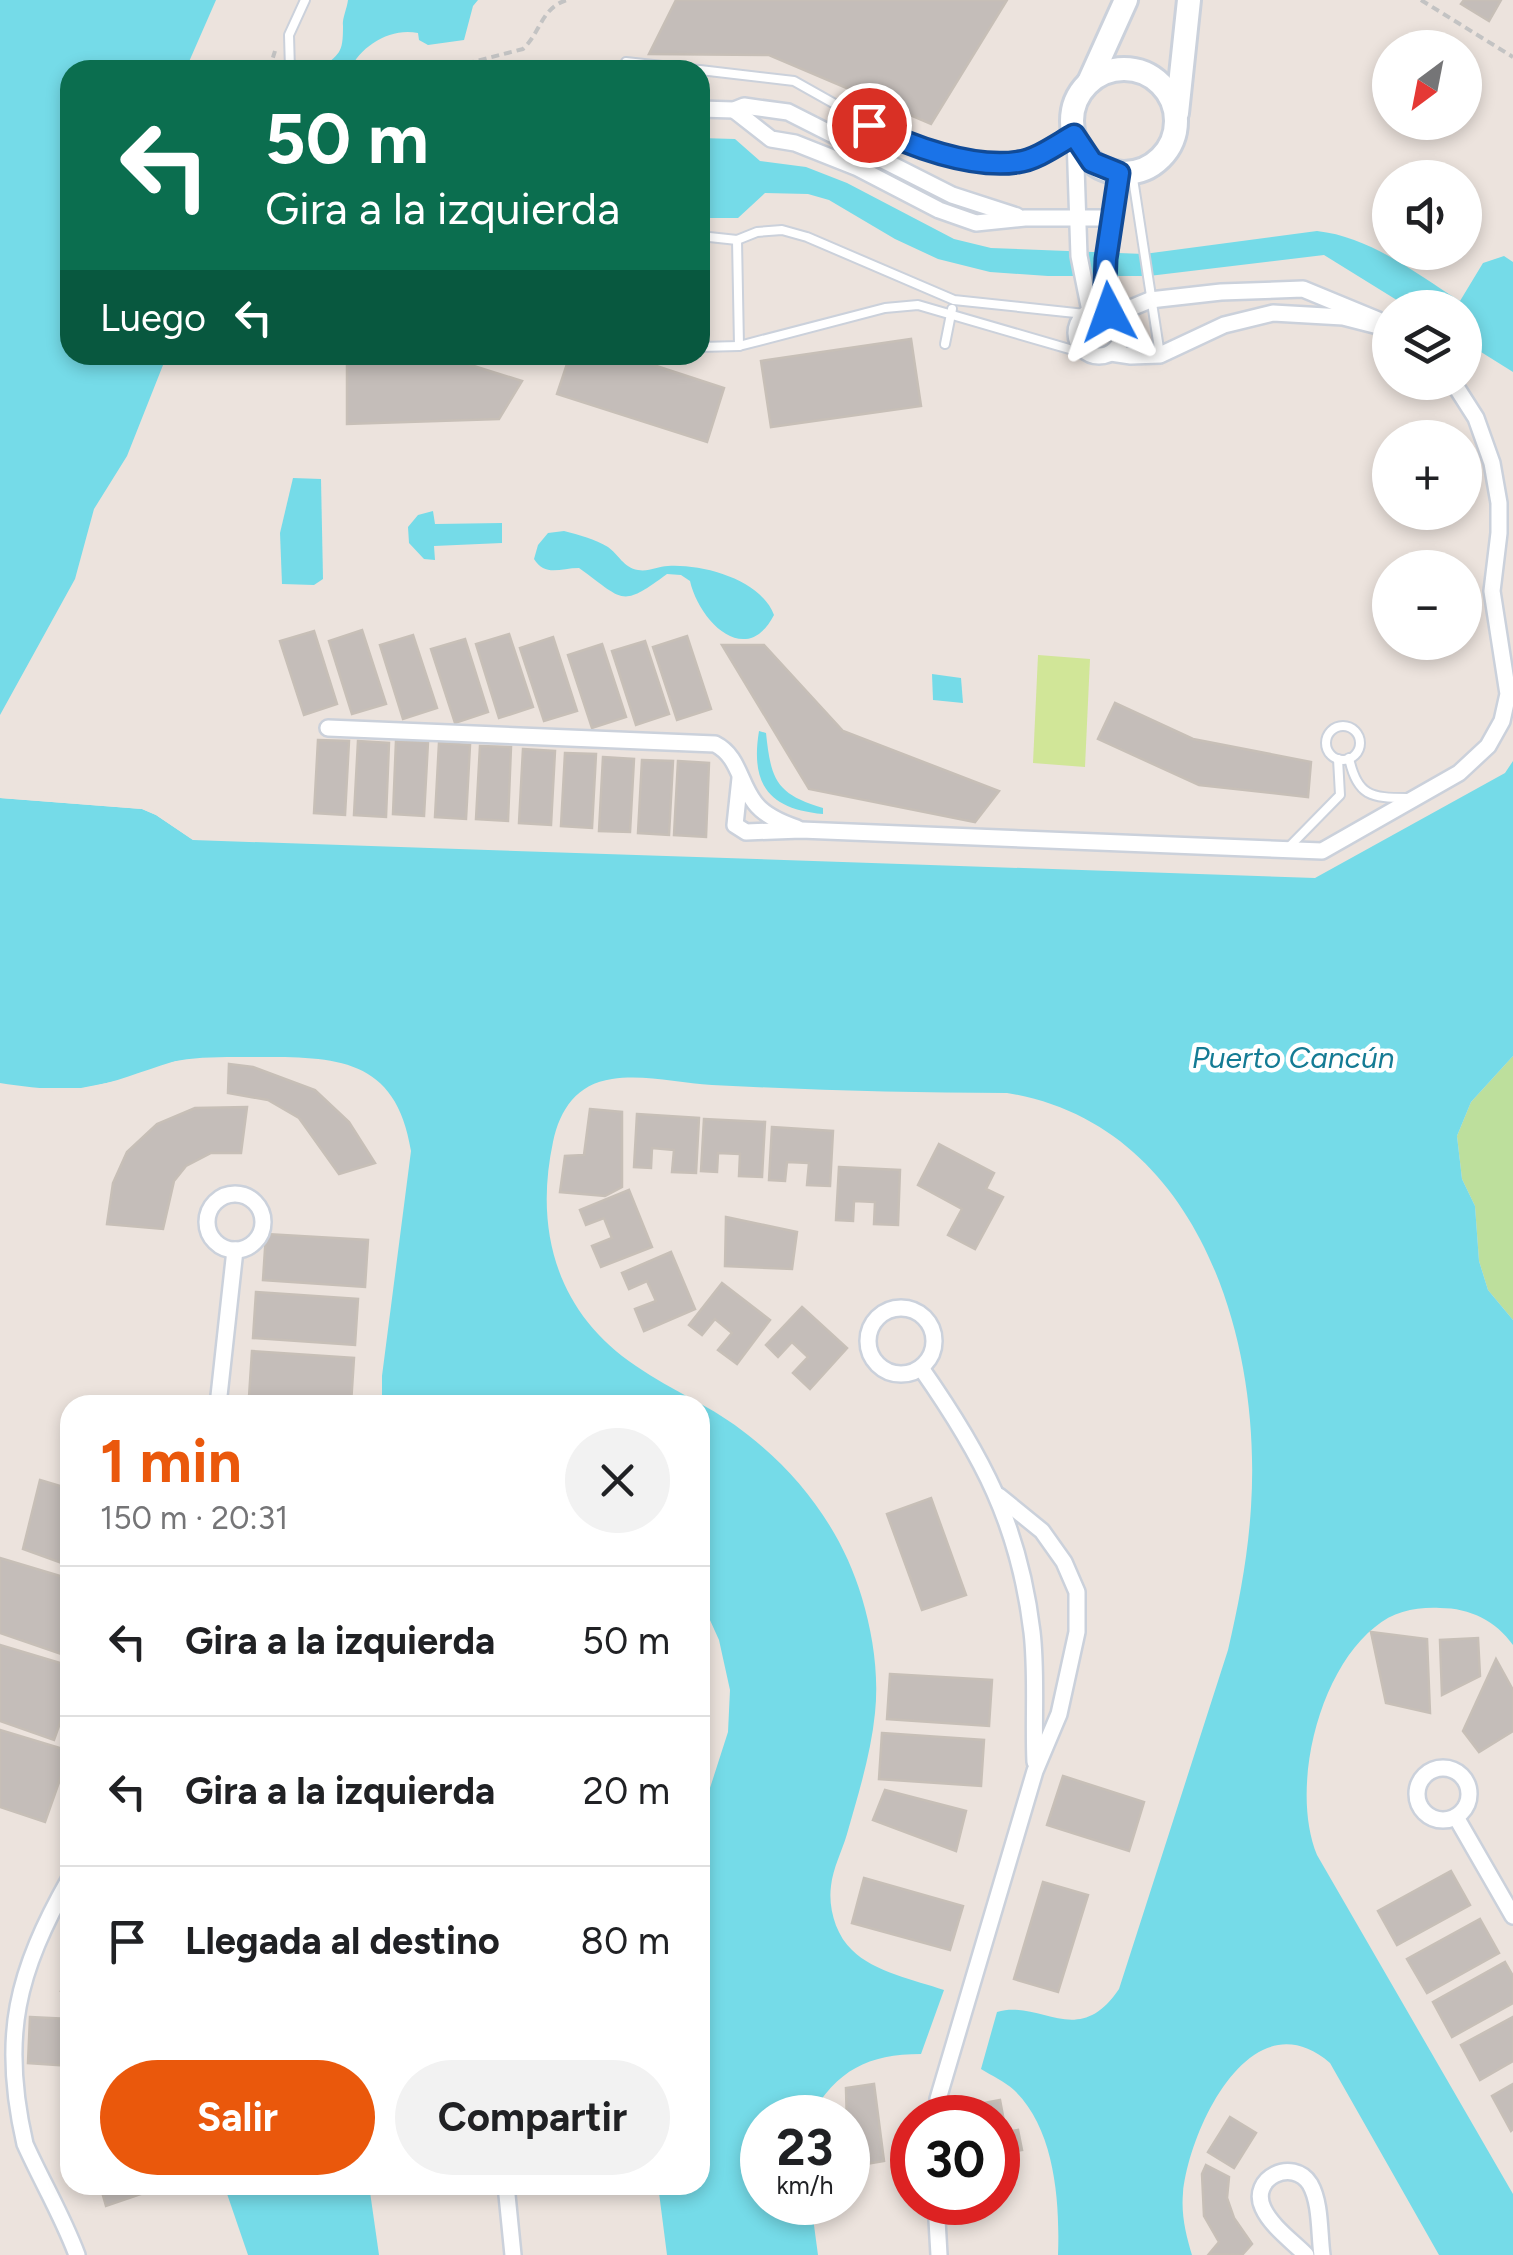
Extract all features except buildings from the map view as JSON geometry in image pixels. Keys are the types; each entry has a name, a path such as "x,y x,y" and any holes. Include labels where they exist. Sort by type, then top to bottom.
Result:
{"street":[{"path":"1111,353 1122,338 1121,325 1098,312 1083,280 1074,107 1126,0"},
{"path":"1074,136 1092,162 1126,173 1146,168 1168,149 1176,121 1189,0"},
{"path":"1089,82 1103,73 1137,70 1165,89 1174,104 1176,121"},
{"path":"710,110 744,106 788,112 952,195 1026,218"},
{"path":"734,110 771,139 858,168 940,210 976,223 1078,218 1111,226"},
{"path":"1098,312 1111,226 1126,173"},
{"path":"1372,318 1303,289 1221,292 1150,300 1098,312 1076,327 1076,336 1090,354 1160,355 1224,325 1274,313 1342,317 1372,324"},
{"path":"1274,290 1278,299 1274,313"},
{"path":"740,778 736,824 746,832 801,830 1322,851 1459,773 1488,746 1502,721 1508,694 1492,590 1499,533 1492,462 1476,418 1464,400"},
{"path":"328,728 714,744 726,750 736,763 756,806"},
{"path":"736,813 744,804 756,806 801,830"},
{"path":"219,1395 235,1250"},
{"path":"904,1307 915,1310 932,1326 931,1357 920,1368 895,1374 877,1364 868,1343 874,1321 882,1313 904,1307"},
{"path":"920,1368 964,1430 998,1496 1020,1558 1032,1635 1035,1771"},
{"path":"939,2095 1035,1771 1063,1697 1077,1632 1077,1592 1064,1562 1042,1531 998,1496"},
{"path":"1456,1817 1513,1916"},
{"path":"60,1898 8,1999 2,2050 6,2090 24,2143 57,2204 77,2255"},
{"path":"1306,2255 1263,2208 1260,2191 1278,2172 1295,2172 1309,2182 1315,2198 1322,2255"},
{"path":"507,2195 513,2255"},
{"path":"937,2225 939,2255"}],"lane":[{"path":"290,60 289,36 305,0"},
{"path":"710,71 794,81 906,144 987,162 1022,162 1074,136"},
{"path":"1126,173 1144,231 1160,355"},
{"path":"710,237 738,240 757,232 782,230 954,300 1098,312"},
{"path":"738,240 739,346"},
{"path":"945,344 954,300"},
{"path":"710,347 739,346 885,308 918,305 1090,354"},
{"path":"1352,728 1359,736 1360,746 1349,758 1338,759 1328,752 1326,740 1330,730 1352,728"},
{"path":"1349,758 1353,779 1360,789 1382,796 1417,798"},
{"path":"1284,852 1340,795 1338,759"}],"path":[{"path":"479,60 524,48 533,40 548,10 567,0"},
{"path":"1421,0 1513,57"}],"green space":[{"path":"1038,655 1090,659 1085,767 1033,763"},
{"name":"Puerto Cancún","path":"1513,1056 1513,1320 1488,1290 1479,1261 1475,1206 1462,1179 1457,1136 1471,1102"}],"water":[{"path":"0,0 216,0 190,60 60,60 60,365 163,365 127,456 94,509 75,579 0,715"},
{"path":"348,0 478,0 464,40 428,45 419,40 418,33 397,33 378,40 356,60 331,60 341,48"},
{"path":"710,138 735,139 760,161 806,167 847,183 954,239 991,248 1144,254 1317,231 1372,247 1372,270 1412,270 1443,290 1381,290 1324,255 1149,276 990,272 938,259 829,200 808,194 765,193 738,218 710,218"},
{"path":"1504,256 1513,262 1513,372 1482,353 1482,290 1467,290 1483,263"},
{"path":"293,478 321,479 323,579 314,585 282,584 280,533"},
{"path":"433,511 435,524 502,523 502,543 434,546 435,560 424,559 409,543 408,527 418,515"},
{"path":"564,531 603,544 633,569 682,566 730,577 757,592 774,615 763,631 737,639 713,624 690,581 681,575 667,574 640,592 622,596 579,568 554,570 538,565 534,559 538,545 548,533"},
{"path":"932,674 961,678 963,703 933,700"},
{"path":"759,731 766,733 770,763 779,783 795,797 823,808 823,814 789,807 768,791 758,766"},
{"name":"Puerto Cancún","path":"1513,761 1513,1056 1471,1102 1457,1136 1462,1179 1475,1206 1479,1261 1488,1290 1513,1320 1513,1645 1490,1623 1462,1610 1414,1609 1375,1627 1338,1672 1324,1702 1308,1766 1307,1798 1309,1828 1317,1855 1513,2194 1513,2255 1439,2255 1330,2063 1301,2046 1275,2046 1250,2058 1229,2079 1197,2137 1183,2193 1184,2225 1192,2255 1058,2255 1056,2190 1038,2125 1020,2095 981,2069 997,2012 1013,2010 1074,2020 1104,2007 1119,1989 1228,1650 1251,1507 1252,1442 1244,1375 1229,1310 1205,1248 1171,1193 1127,1147 1073,1113 1007,1093 712,1085 649,1078 600,1082 572,1100 553,1142 547,1207 558,1268 587,1321 609,1345 686,1395 382,1395 411,1151 392,1097 358,1069 312,1058 285,1057 213,1057 172,1062 84,1088 0,1083 0,798 142,809 193,840 1315,878 1505,773"},
{"name":"Puerto Cancún","path":"710,1409 767,1451 818,1508 854,1574 869,1626 876,1699 864,1774 832,1879 832,1912 838,1929 861,1958 944,1990 921,2054 870,2062 843,2076 825,2095 740,2095 740,2225 814,2225 818,2255 667,2255 659,2195 710,2195 710,1788 728,1732 730,1690 719,1640 710,1620"},
{"path":"227,2195 370,2195 379,2255 248,2255"}],"pier":[{"path":"0,793 143,804 178,823 193,840 142,809 0,798"},
{"path":"198,1060 133,1083 82,1093 0,1088 81,1088 132,1078 176,1061"}],"route":[{"path":"869,125 906,144 987,162 1022,162 1074,135 1092,162 1119,173 1106,259 1104,310 1109,312"}]}
